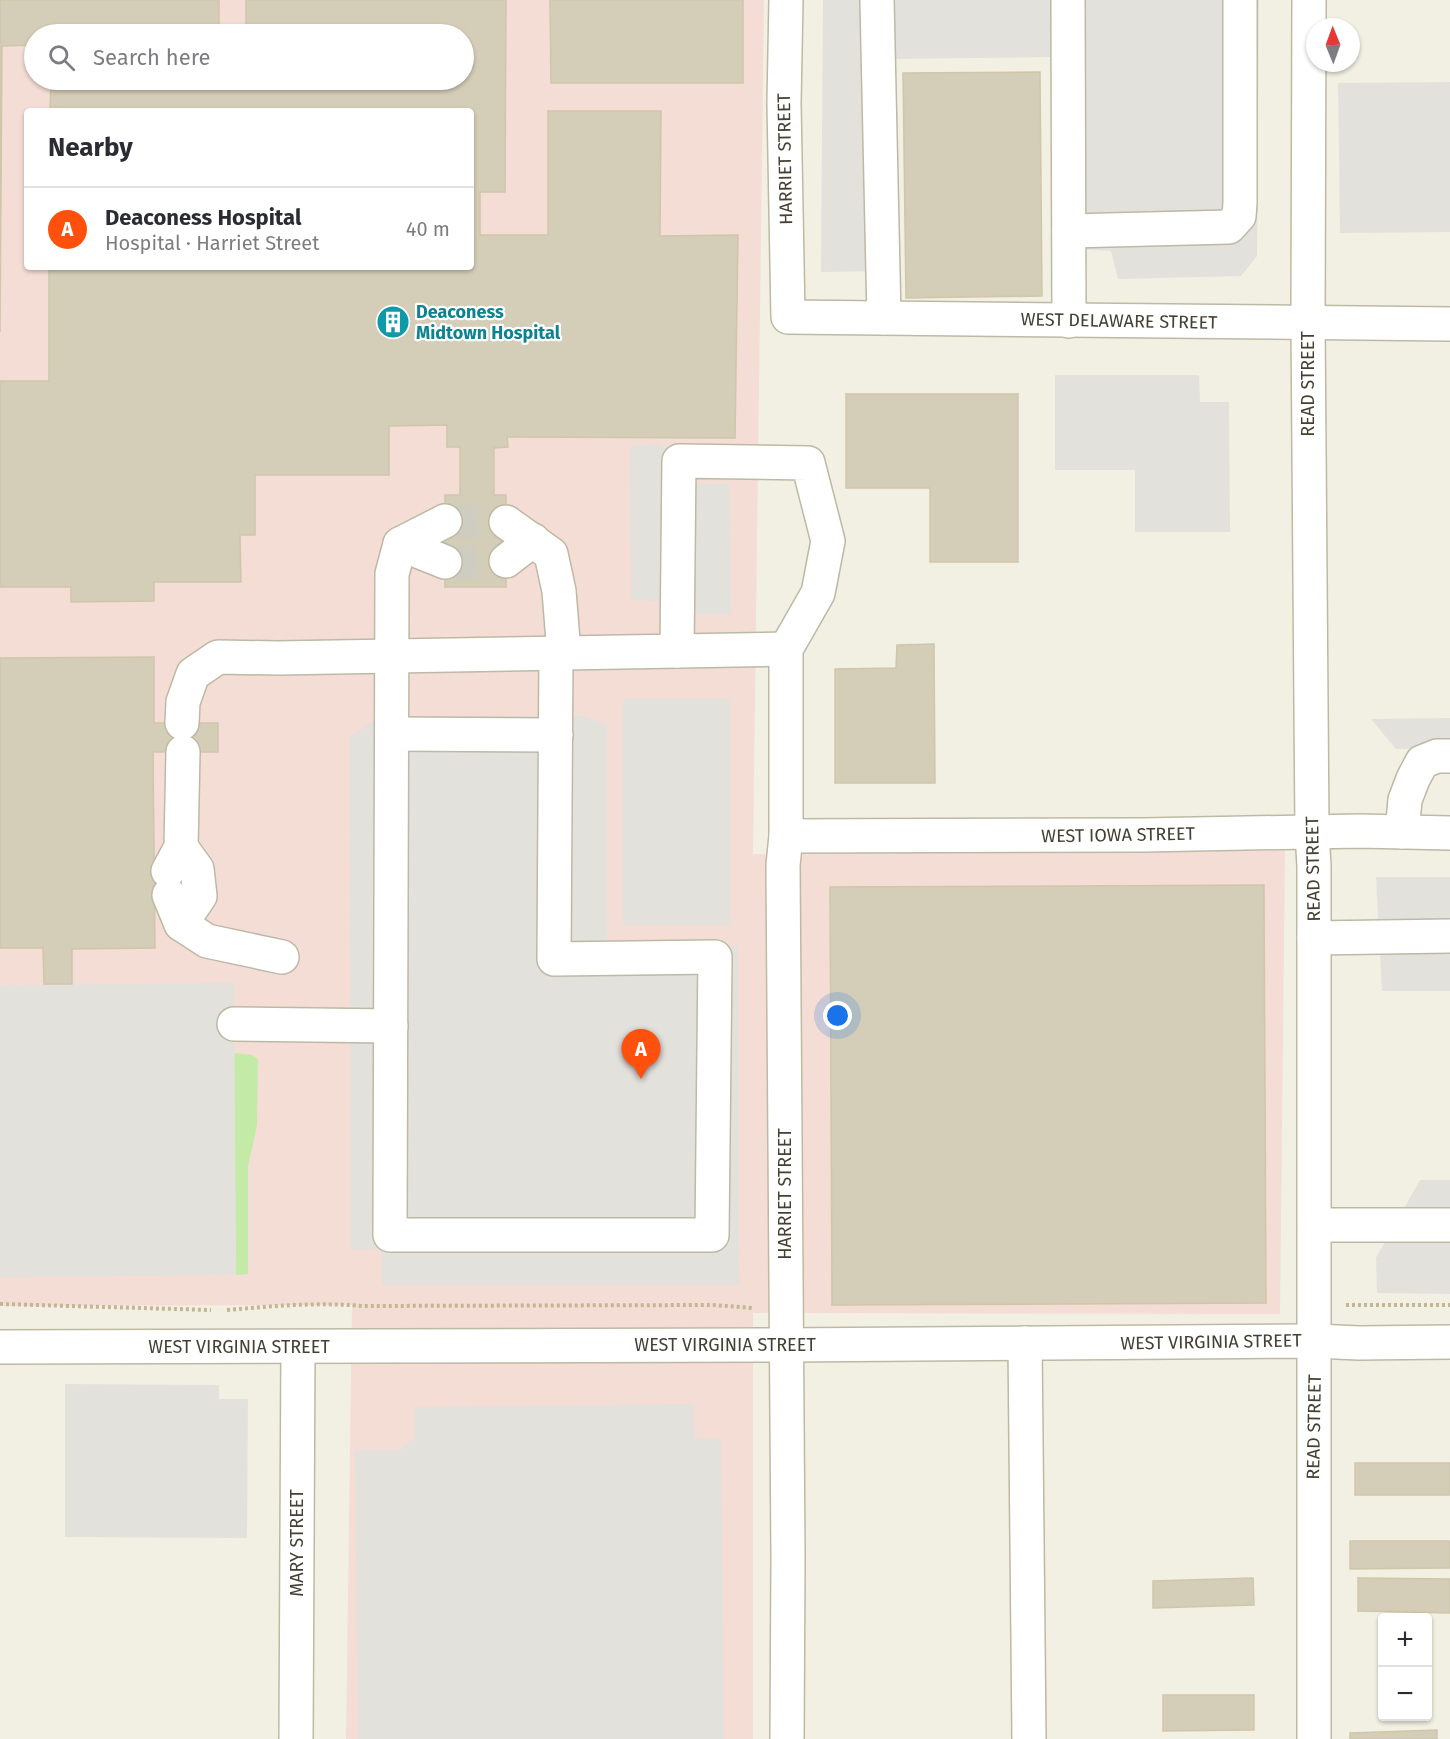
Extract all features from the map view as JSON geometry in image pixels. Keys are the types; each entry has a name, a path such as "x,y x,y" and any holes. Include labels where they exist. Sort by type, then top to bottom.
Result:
{"street":[{"name":"HARRIET STREET","path":"786,0 784,103 788,317"},
{"path":"877,0 884,318"},
{"path":"1068,0 1069,321"},
{"path":"1069,231 1229,227 1239,216 1240,0"},
{"name":"READ STREET","path":"1309,0 1308,323 1314,866 1314,1739"},
{"name":"WEST DELAWARE STREET","path":"788,317 1450,324"},
{"path":"282,957 207,941 175,885 183,702 193,674 218,657 278,658 676,651 786,649 818,592 828,541 808,464 679,461 676,651"},
{"path":"445,522 400,544 392,574 390,1235 712,1235 715,957 554,959 556,735 560,653 559,591 551,555 506,522"},
{"path":"506,561 533,540"},
{"path":"400,544 445,562"},
{"name":"HARRIET STREET","path":"786,649 786,836 783,865 788,1558 787,1739"},
{"path":"392,734 556,735"},
{"path":"1402,832 1405,800 1422,762 1437,756 1450,756"},
{"name":"WEST IOWA STREET","path":"786,836 1450,833"},
{"path":"1314,938 1450,936"},
{"path":"234,1024 391,1026"},
{"path":"1315,1225 1450,1225"},
{"name":"WEST VIRGINIA STREET","path":"0,1347 1450,1342"},
{"path":"1025,1343 1029,1739"},
{"name":"MARY STREET","path":"296,1739 298,1347"}],"path":[{"name":"WEST VIRGINIA STREET","path":"224,1310 332,1303 363,1306 713,1305 752,1308"},
{"name":"WEST VIRGINIA STREET","path":"0,1304 212,1310"},
{"path":"1341,1305 1450,1305"}],"shaded area":[{"path":"0,0 764,0 753,854 1285,851 1280,1314 753,1313 753,1739 346,1739 352,1305 0,1306"},
{"path":"823,0 1259,0 1257,256 1241,276 1118,279 1111,251 1056,248 1053,57 894,59 898,271 821,272"},
{"path":"1450,82 1450,232 1340,233 1338,83"},
{"path":"1055,375 1199,375 1200,402 1229,402 1230,532 1135,532 1135,470 1055,470"},
{"path":"660,444 698,484 729,484 731,615 701,614 657,601 631,600 630,446"},
{"path":"623,699 730,699 730,925 623,925"},
{"path":"380,716 583,716 607,725 607,946 738,946 739,1285 382,1285 381,1249 351,1250 350,737"},
{"path":"1450,718 1450,748 1396,749 1371,719"},
{"path":"1376,877 1450,877 1450,991 1382,991"},
{"path":"234,983 236,1275 0,1277 0,985"},
{"path":"1420,1180 1450,1180 1450,1294 1377,1293 1376,1258"},
{"path":"65,1384 219,1385 219,1399 248,1399 247,1538 65,1537"},
{"path":"694,1404 694,1438 721,1439 724,1739 358,1739 355,1450 402,1449 415,1437 415,1407"}],"green space":[{"path":"234,1053 252,1055 258,1059 257,1125 248,1167 248,1274 236,1275"}],"building":[{"path":"0,0 219,0 219,24 24,24 24,45 2,46 0,332"},
{"name":"Deaconess Midtown Hospital","path":"246,0 506,0 505,192 480,192 480,235 548,235 548,111 661,111 660,236 738,235 735,438 507,437 508,447 494,448 494,495 506,495 506,587 445,587 445,495 460,495 460,447 447,447 447,425 389,426 389,475 255,475 255,535 240,535 241,582 154,582 154,601 71,602 71,587 0,587 0,381 49,381 49,270 474,270 474,108 50,108 51,90 474,90 474,24 246,24"},
{"path":"550,0 743,0 743,83 551,83"},
{"path":"1040,72 1042,296 906,298 903,73"},
{"path":"846,394 1018,394 1018,562 930,562 930,488 846,488"},
{"path":"934,644 935,783 835,783 835,669 896,668 897,645"},
{"path":"154,657 154,723 218,723 218,752 153,752 155,948 72,949 72,984 44,984 43,948 0,948 0,658"},
{"path":"1264,885 1266,1303 832,1305 830,887"},
{"path":"1355,1463 1450,1463 1450,1495 1355,1495"},
{"path":"1350,1541 1450,1541 1450,1568 1350,1569"},
{"path":"1253,1578 1254,1605 1153,1608 1153,1581"},
{"path":"1358,1578 1450,1579 1450,1613 1358,1611"},
{"path":"1163,1695 1254,1695 1254,1730 1163,1731"},
{"path":"1437,1730 1437,1739 1350,1739 1350,1733"}],"tunnel":[{"path":"445,521 506,522"},
{"path":"445,562 506,561"}],"place":[{"name":"Deaconess Midtown Hospital","path":"393,322"},
{"name":"Deaconess Hospital","path":"641,1079"}]}
